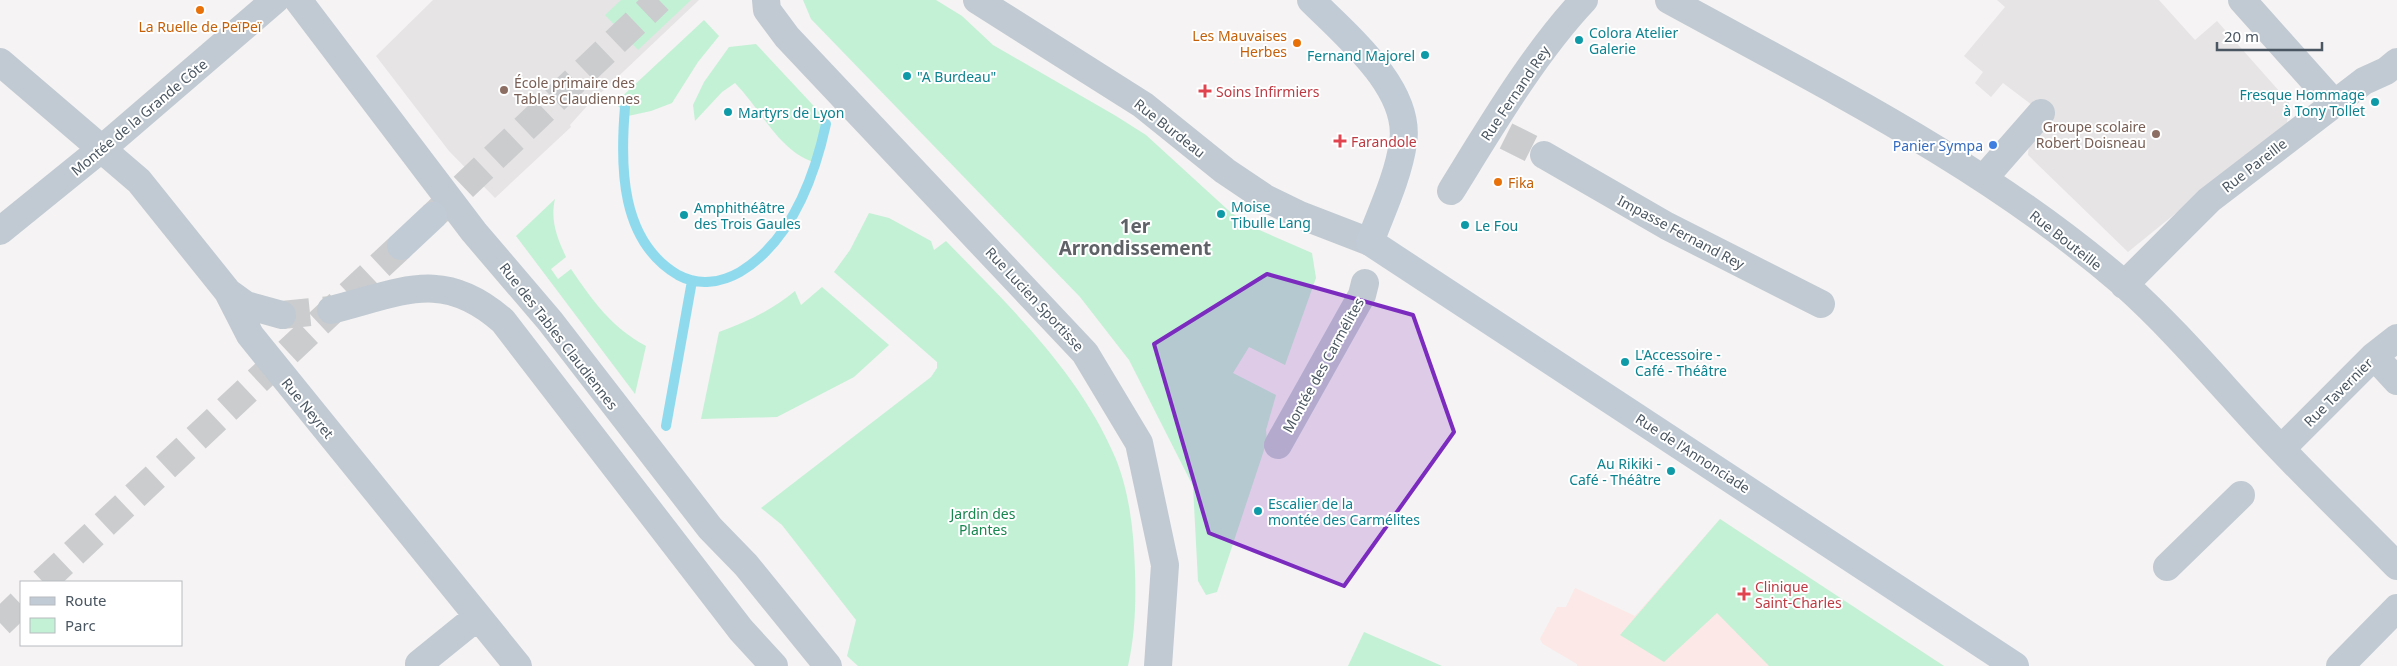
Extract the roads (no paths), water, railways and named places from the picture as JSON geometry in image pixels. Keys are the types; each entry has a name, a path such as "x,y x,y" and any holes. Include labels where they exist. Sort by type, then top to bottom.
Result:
{"street":[{"name":"Montée de la Grande Côte","path":"0,231 102,148 275,0"},
{"name":"Rue des Tables Claudiennes","path":"298,0 474,232 550,320 688,501 710,528 746,565 828,666"},
{"name":"Rue Lucien Sportisse","path":"766,0 767,10 787,36 1085,353 1139,443 1165,565 1158,666"},
{"name":"Rue Burdeau","path":"977,0 1143,105 1225,171 1265,198 1300,215 1370,242"},
{"path":"1311,0 1378,69 1400,106 1404,142 1370,242"},
{"name":"Rue Fernand Rey","path":"1451,191 1498,132 1562,24 1584,0"},
{"name":"Rue Bouteille","path":"1669,0 1904,129 1984,178 2124,285 2226,387 2281,449 2397,566"},
{"path":"2242,0 2334,103"},
{"name":"Rue Neyret","path":"0,62 138,181 228,292 250,335 518,666"},
{"name":"Rue Pareille","path":"2124,285 2208,200 2364,81 2386,71 2397,62"},
{"path":"1984,178 2041,113"},
{"name":"Impasse Fernand Rey","path":"1544,155 1667,226 1821,304"},
{"path":"401,246 433,216"},
{"name":"Rue de l'Annonciade","path":"1370,242 2015,666"},
{"name":"Montée des Carmélites","path":"1278,445 1362,295 1365,283"},
{"path":"331,310 423,287 442,288 463,294 485,305 503,321 741,630 774,666"},
{"path":"228,292 246,305 282,315"},
{"name":"Rue Tavernier","path":"2281,449 2374,356 2397,338"},
{"path":"2374,356 2397,381"},
{"path":"2167,567 2240,495"},
{"path":"2340,666 2397,608"},
{"path":"419,664 478,617"}],"waterway":[{"path":"625,107 623,130 624,177 634,222 645,243 659,260 678,275 701,282 717,281 733,276 758,259 773,244 798,207 807,187 815,166 826,124"},
{"path":"666,426 692,281"}],"tunnel":[{"path":"433,216 659,0"},
{"path":"1506,136 1544,155"},
{"path":"44,581 401,246"},
{"path":"282,315 331,310"},
{"path":"0,623 20,604"}],"place":[{"name":"La Ruelle de PeïPeï","path":"200,10"},
{"name":"Colora Atelier Galerie","path":"1579,40"},
{"name":"Les Mauvaises Herbes","path":"1297,43"},
{"name":"Fernand Majorel","path":"1425,55"},
{"name":"\"A Burdeau\"","path":"907,76"},
{"name":"École primaire des Tables Claudiennes","path":"504,90"},
{"name":"Soins Infirmiers","path":"1205,91"},
{"name":"Fresque Hommage à Tony Tollet","path":"2375,102"},
{"name":"Martyrs de Lyon","path":"728,112"},
{"name":"Groupe scolaire Robert Doisneau","path":"2156,134"},
{"name":"Farandole","path":"1340,141"},
{"name":"Panier Sympa","path":"1993,145"},
{"name":"Fika","path":"1498,182"},
{"name":"Moise Tibulle Lang","path":"1221,214"},
{"name":"Amphithéâtre des Trois Gaules","path":"684,215"},
{"name":"Le Fou","path":"1465,225"},
{"name":"L'Accessoire - Café - Théâtre","path":"1625,362"},
{"name":"Au Rikiki - Café - Théâtre","path":"1671,471"},
{"name":"Escalier de la montée des Carmélites","path":"1258,511"},
{"name":"Clinique Saint-Charles","path":"1744,594"}],"district":[{"name":"1er Arrondissement","path":"1135,237"}],"park label":[{"name":"Jardin des Plantes","path":"983,522"}]}
